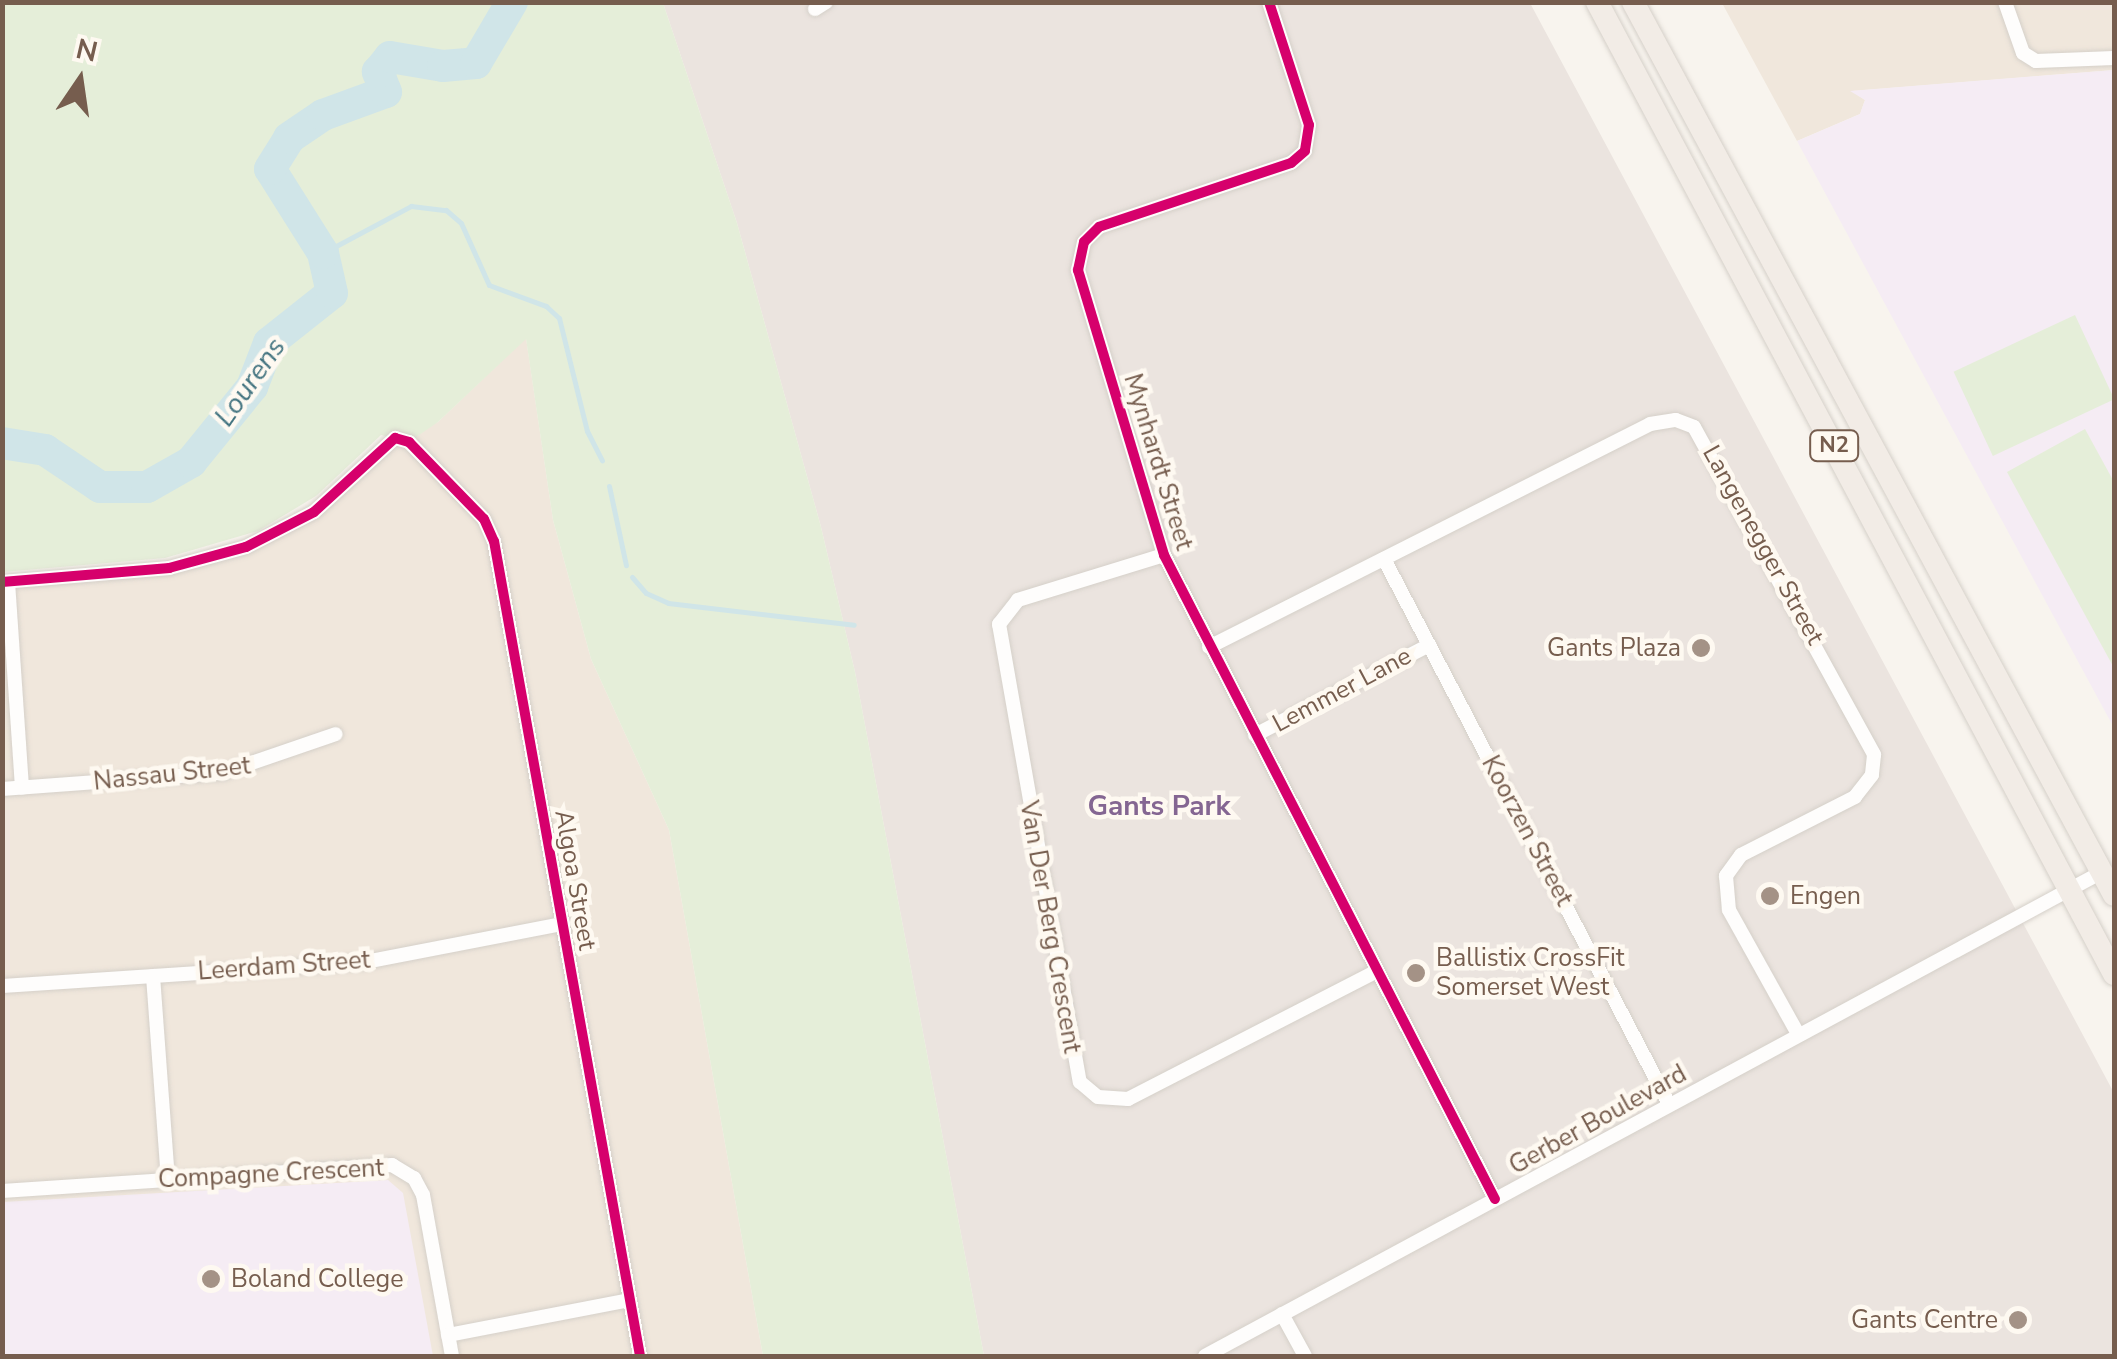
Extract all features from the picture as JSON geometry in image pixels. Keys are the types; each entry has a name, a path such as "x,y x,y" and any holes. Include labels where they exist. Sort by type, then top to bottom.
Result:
{"highway":[{"name":"N2","path":"1597,2 2114,974"},
{"name":"N2","path":"1633,2 2114,895"}],"street":[{"name":"Mynhardt Street","path":"1269,2 1309,125 1304,151 1291,163 1098,227 1080,250 1078,270 1164,555 1495,1199"},
{"path":"2005,2 2023,53 2036,60 2114,58"},
{"name":"Langenegger Street","path":"1210,647 1650,424 1676,420 1702,434 1874,755 1872,776 1855,797 1740,855 1726,876 1726,902 1798,1034"},
{"name":"Algoa Street","path":"5,582 142,572 222,555 314,512 389,442 410,442 492,533 640,1356"},
{"name":"Van Der Berg Crescent","path":"1164,555 1018,600 999,624 1080,1082 1098,1098 1128,1099 1377,971"},
{"name":"Koorzen Street","path":"1384,559 1669,1104"},
{"path":"5,582 22,788"},
{"name":"Lemmer Lane","path":"1255,735 1429,644"},
{"name":"Nassau Street","path":"2,789 222,773 336,734"},
{"name":"Gerber Boulevard","path":"1205,1356 2102,872"},
{"name":"Leerdam Street","path":"2,986 365,962 562,924"},
{"path":"153,976 168,1179"},
{"name":"Compagne Crescent","path":"2,1191 400,1168 423,1195 452,1356"},
{"path":"448,1335 629,1300"},
{"path":"1282,1314 1305,1356"}],"shaded area":[{"path":"663,3 1530,3 2114,1093 2114,1356 984,1356 855,672 821,527 737,223"},
{"path":"1722,3 2114,3 2114,70 1852,91 1865,100 1860,114 1797,141"},
{"path":"2114,70 2114,728 1797,141 1860,114 1865,100 1850,91"},
{"path":"526,338 553,520 591,659 669,830 763,1356 3,1356 3,582 169,568 292,525 389,442 438,422"},
{"name":"Boland College","path":"388,1180 403,1193 433,1356 3,1356 3,1202"}],"green space":[{"path":"3,3 663,3 737,223 821,527 855,672 984,1356 763,1356 669,830 591,659 553,520 526,339 438,422 409,442 381,435 316,496 258,531 165,558 3,572"},
{"path":"2075,315 2114,399 1993,456 1954,372"},
{"path":"2085,429 2114,482 2114,668 2007,472"}],"waterway":[{"name":"Lourens","path":"2,443 45,450 100,487 147,487 191,462 252,387 269,343 332,293 323,253 270,169 289,138 323,115 386,92 378,72 390,57 443,66 476,63 512,2"},
{"path":"323,253 411,206 446,210 461,223 489,285 546,306 559,318 587,431 602,460"},
{"path":"609,486 626,565"},
{"path":"632,577 646,593 668,603 854,625"}],"cycle path":[{"path":"1269,2 1309,125 1305,151 1291,163 1099,227 1084,242 1078,270 1164,555 1495,1199"},
{"path":"2,582 169,568 246,547 314,512 395,438 409,442 484,519 494,541 640,1356"}],"place":[{"name":"Gants Plaza","path":"1701,648"},
{"name":"Engen","path":"1770,896"},
{"name":"Ballistix CrossFit Somerset West","path":"1416,973"},
{"name":"Boland College","path":"211,1279"},
{"name":"Gants Centre","path":"2018,1320"}],"district":[{"name":"Gants Park","path":"1159,806"}]}
